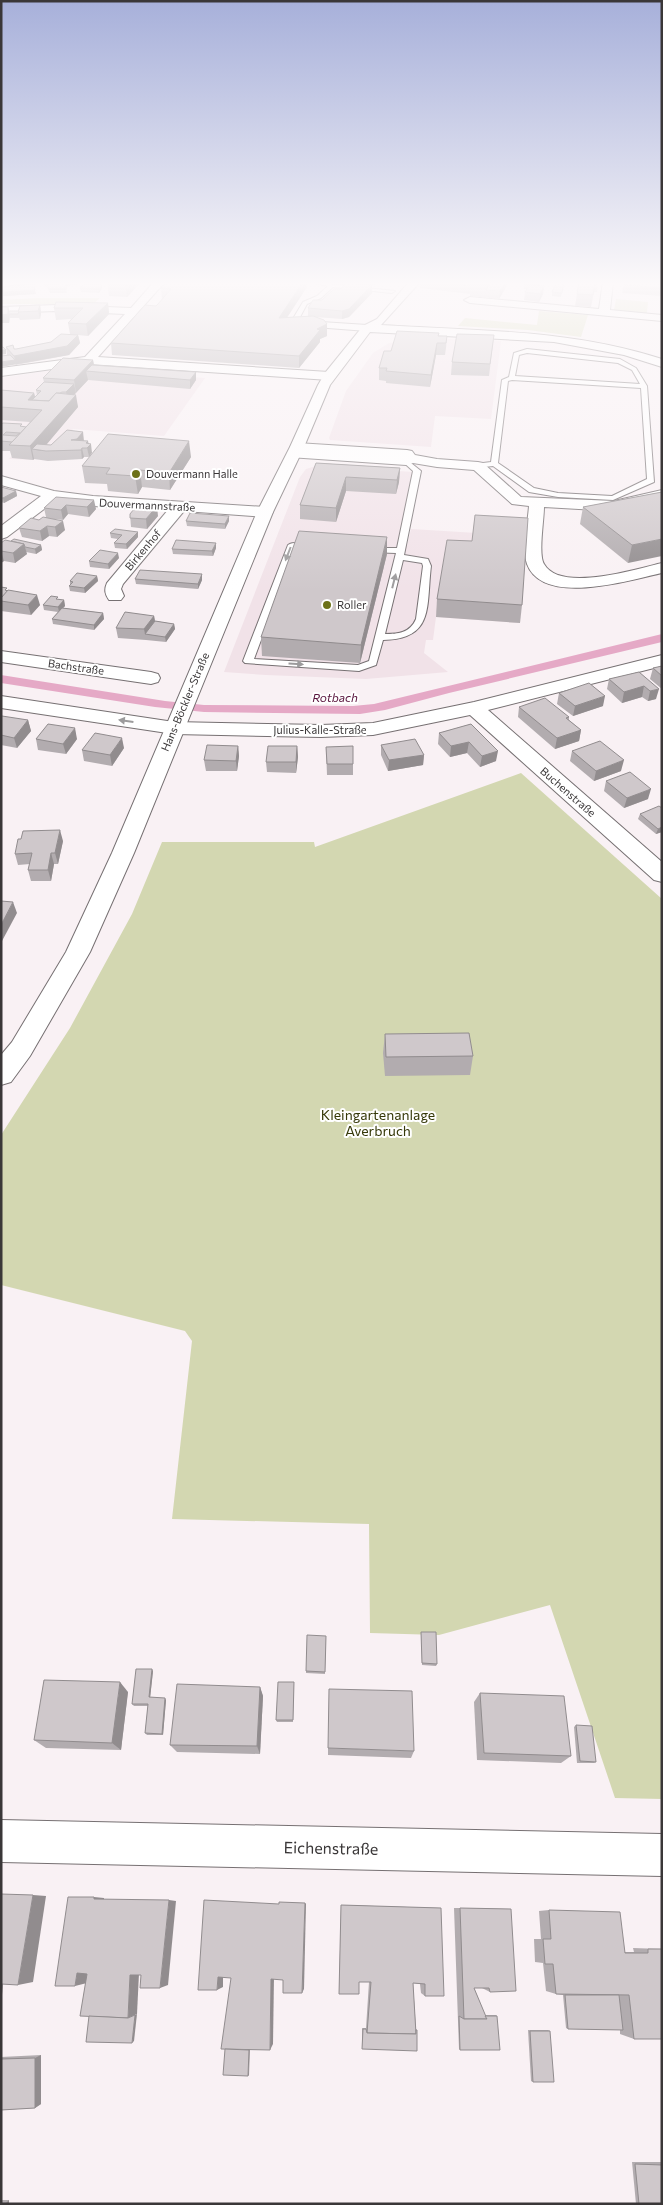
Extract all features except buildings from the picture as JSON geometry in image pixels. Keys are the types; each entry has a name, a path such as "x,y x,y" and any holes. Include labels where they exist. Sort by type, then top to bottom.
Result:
{"street":[{"name":"Hans-Böckler-Straße","path":"1,1075 21,1049 78,952 123,854 264,512 325,385"},
{"path":"295,450 408,458 437,463 478,466 517,501 614,506 662,494"},
{"name":"Douvermannstraße","path":"1,480 53,495 93,501 264,512"},
{"path":"4,530 53,495"},
{"path":"537,502 534,562 542,574 564,583 588,584 662,568"},
{"name":"Birkenhof","path":"115,596 114,583 180,506"},
{"name":"Bachstraße","path":"1,656 151,678"},
{"name":"Julius-Kalle-Straße","path":"1,702 181,713 321,731 373,729 474,708 662,660"},
{"name":"Buchenstraße","path":"474,708 662,875"},
{"name":"Eichenstraße","path":"1,1841 662,1856"}],"lane":[{"path":"494,464 504,385"},
{"path":"478,466 494,464 532,490 558,495 613,498 651,480 644,386 626,385"},
{"path":"321,547 292,546 248,661 359,668 373,663 400,554 417,471 408,458"},
{"path":"361,549 400,554 425,561 427,566 418,626 414,631 405,635 380,637"}],"shaded area":[{"path":"1,385 200,385 164,436 73,429 57,448 46,447 34,460 9,459 32,434 1,431"},
{"path":"350,385 495,385 491,419 435,416 431,447 330,440 329,438 346,391"},
{"path":"316,466 414,472 397,545 407,546 411,529 525,536 520,623 436,617 433,640 426,640 424,653 448,672 366,679 224,672 300,477 306,469"},
{"path":"662,634 662,642 385,710 360,714 204,712 155,707 1,683 1,675 165,701 204,705 353,706 374,704"}],"green space":[{"name":"Kleingartenanlage Averbruch","path":"521,773 662,899 662,1799 615,1798 550,1605 439,1635 370,1633 369,1524 172,1519 192,1341 185,1331 1,1285 1,1135 70,1028 132,914 162,842 314,842 315,847"}],"place":[{"name":"Douvermann Halle","path":"136,474"},
{"name":"Roller","path":"327,605"}],"water label":[{"name":"Rotbach","path":"335,698"}]}
